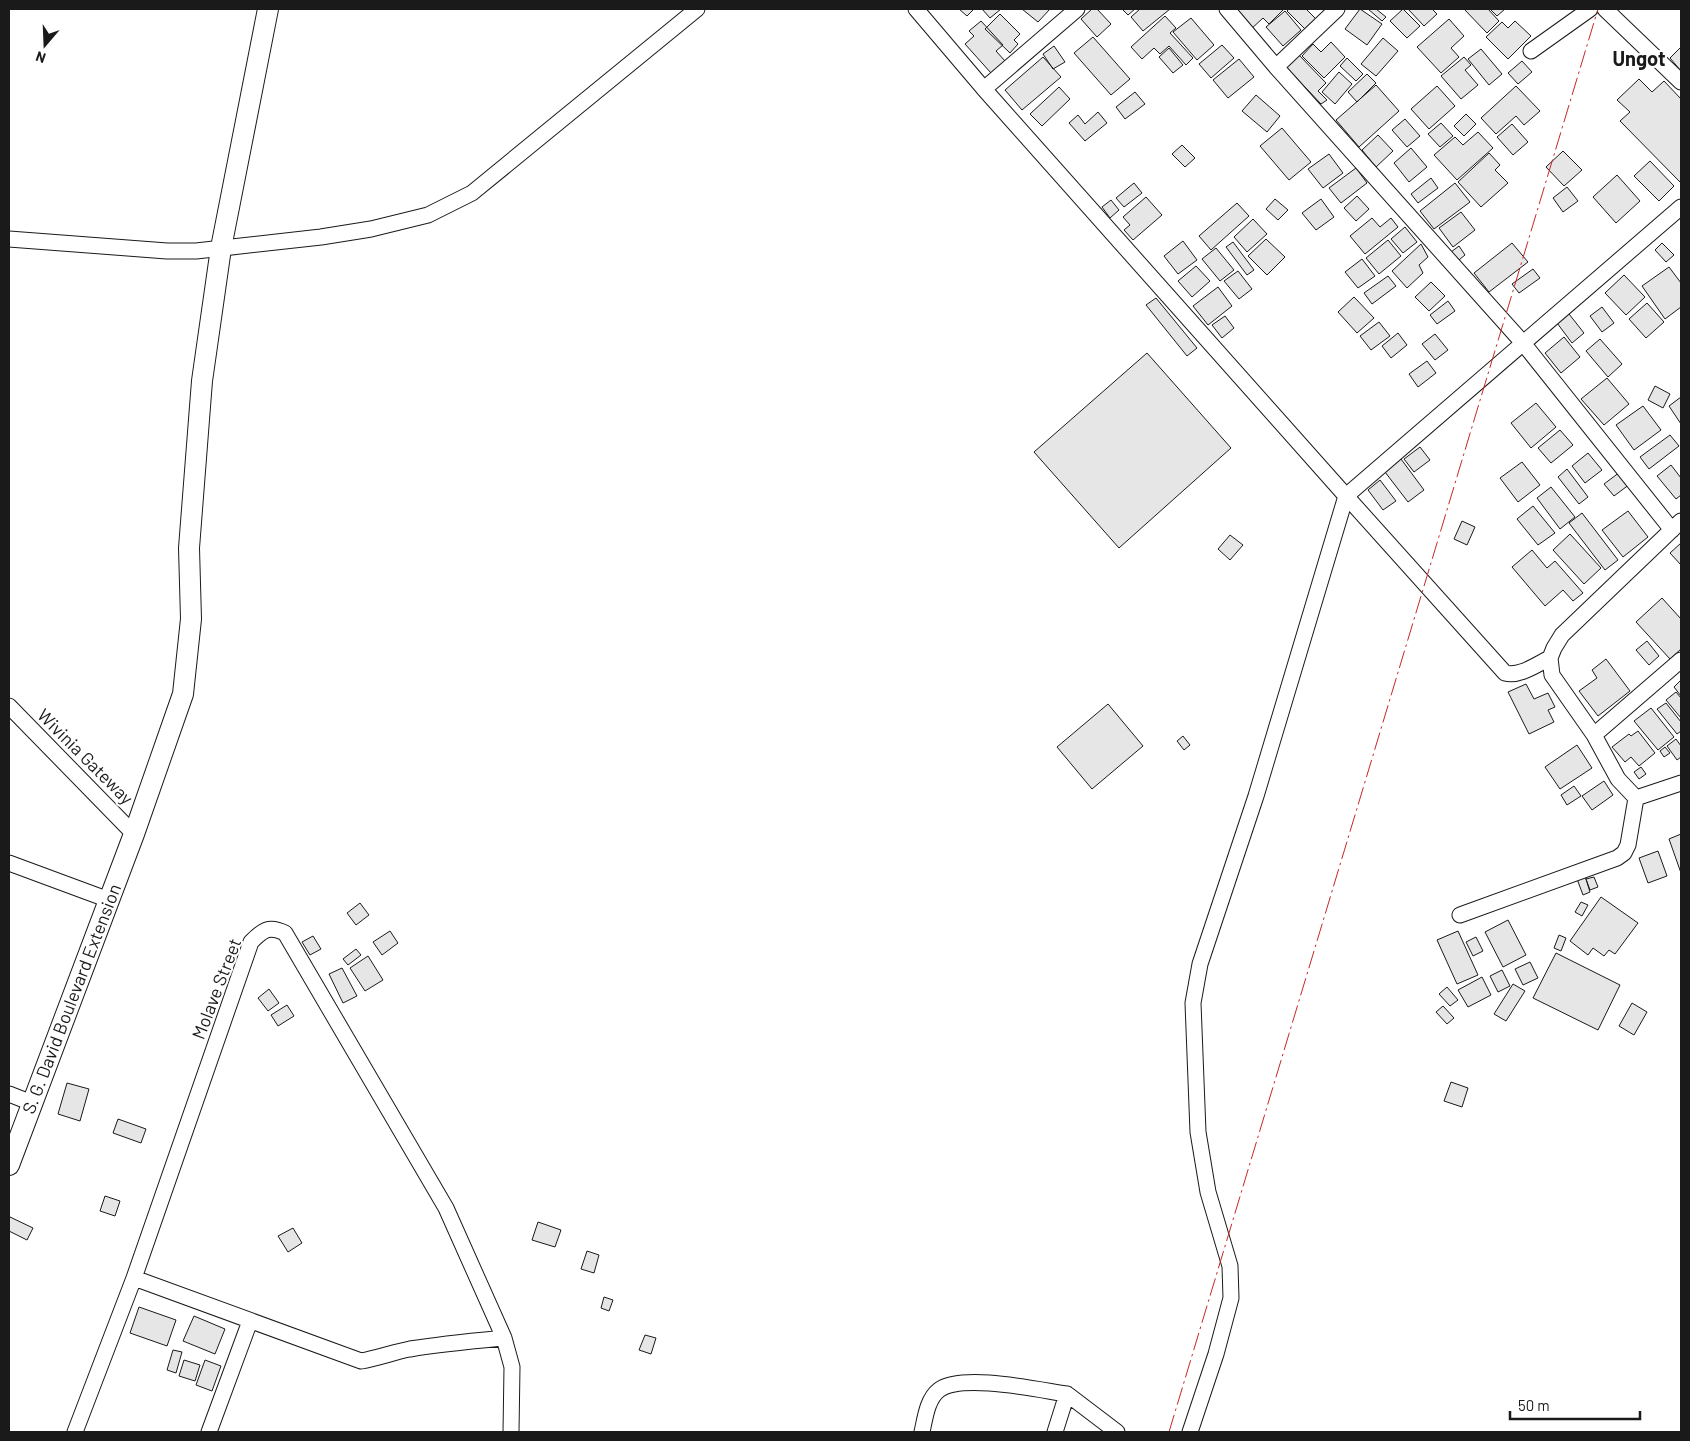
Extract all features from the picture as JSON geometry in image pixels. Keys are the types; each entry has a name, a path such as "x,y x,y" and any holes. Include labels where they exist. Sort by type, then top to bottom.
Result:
{"street":[{"name":"S. G. David Boulevard Extension","path":"9,1165 134,834 184,694 191,619 189,548 202,381 221,248 268,9"},
{"path":"9,239 168,251 221,248 321,237 371,229 428,215 472,193 697,9"},
{"path":"916,9 984,89 1505,673 1510,674 1526,670 1550,658"},
{"path":"984,89 1077,9"},
{"path":"1226,9 1276,68 1523,343 1677,525 1562,635 1550,658 1552,675 1594,735 1618,779 1636,798"},
{"path":"1276,68 1337,9"},
{"path":"1531,51 1590,9"},
{"path":"1605,9 1681,82"},
{"path":"1190,1432 1216,1354 1230,1298 1230,1266 1208,1192 1198,1132 1193,1003 1200,964 1256,796 1346,496 1681,207"},
{"path":"1594,735 1681,660"},
{"name":"Wivinia Gateway","path":"9,706 134,834"},
{"path":"1636,798 1681,783"},
{"path":"1460,915 1617,858 1624,853 1628,845 1636,798"},
{"path":"9,863 109,900"},
{"name":"Molave Street","path":"75,1432 134,1278 251,942 261,932 270,928 285,933 446,1208 504,1338"},
{"path":"9,1094 32,1103"},
{"path":"134,1278 361,1361 442,1344 504,1338 512,1367 511,1432"},
{"path":"209,1432 250,1321"},
{"path":"922,1432 930,1401 939,1390 977,1382 1067,1394 1117,1432"},
{"path":"1055,1432 1067,1394"}],"building":[{"path":"959,9 974,9 967,16"},
{"path":"982,9 1001,9 990,18"},
{"path":"1022,9 1050,9 1038,22"},
{"path":"1092,9 1097,9 1111,24 1097,37 1081,19"},
{"path":"1122,9 1135,9 1128,15"},
{"path":"1140,9 1170,9 1143,31 1131,17"},
{"path":"1237,9 1284,9 1269,24 1263,18 1250,30 1233,12"},
{"path":"1289,9 1306,9 1317,20 1307,31 1287,11"},
{"path":"1360,9 1382,24 1367,45 1345,29"},
{"path":"1368,9 1376,9 1386,17 1382,21"},
{"path":"1403,9 1420,26 1407,38 1390,21"},
{"path":"1408,9 1432,9 1437,14 1424,26"},
{"path":"1464,9 1488,9 1499,21 1487,33"},
{"path":"1490,9 1505,9 1497,16"},
{"path":"1285,11 1301,30 1283,46 1266,27"},
{"path":"1000,14 1020,34 1014,40 1018,44 1010,53 985,29"},
{"path":"1165,16 1176,28 1170,33 1193,58 1186,65 1169,46 1160,54 1154,48 1142,59 1131,47"},
{"path":"1191,18 1214,45 1197,60 1173,32"},
{"path":"1449,19 1464,36 1451,48 1459,57 1441,73 1417,47"},
{"path":"981,21 1003,45 996,51 1005,61 991,73 965,44 974,36 969,31"},
{"path":"1515,21 1531,36 1508,59 1486,37 1502,22 1508,28"},
{"path":"1093,37 1130,79 1111,95 1074,53"},
{"path":"1383,38 1398,51 1376,76 1361,64"},
{"path":"1331,42 1345,57 1324,78 1302,56 1313,44 1321,52"},
{"path":"1222,45 1234,58 1211,78 1199,64"},
{"path":"1054,46 1065,62 1053,69 1043,54"},
{"path":"1681,47 1681,71 1670,58"},
{"path":"1169,48 1183,65 1173,73 1159,57"},
{"path":"1481,49 1502,74 1489,85 1468,59"},
{"path":"1298,54 1326,83 1318,91 1327,100 1321,104 1286,67"},
{"path":"1043,57 1061,77 1022,110 1005,90"},
{"path":"1464,57 1471,65 1465,70 1478,85 1461,99 1441,76"},
{"path":"1347,58 1363,74 1356,81 1340,66"},
{"path":"1239,59 1254,77 1228,98 1213,80"},
{"path":"1522,61 1532,72 1518,84 1508,73"},
{"path":"1339,72 1352,84 1335,104 1322,92"},
{"path":"1367,74 1376,83 1357,102 1348,92"},
{"path":"1639,79 1652,92 1664,81 1681,99 1681,183 1620,121 1630,112 1617,100"},
{"path":"1376,85 1399,111 1359,147 1336,120"},
{"path":"1437,86 1455,106 1429,129 1411,109"},
{"path":"1516,86 1540,111 1524,125 1516,116 1496,134 1481,118"},
{"path":"1059,87 1070,99 1042,126 1030,114"},
{"path":"1135,92 1145,104 1125,119 1116,107"},
{"path":"1256,95 1280,116 1267,132 1242,111"},
{"path":"1098,112 1107,123 1085,141 1069,123 1078,115 1085,124"},
{"path":"1466,114 1476,124 1464,136 1454,126"},
{"path":"1405,119 1420,136 1407,147 1392,130"},
{"path":"1441,123 1453,136 1440,147 1428,134"},
{"path":"1512,124 1528,142 1513,155 1497,137"},
{"path":"1282,128 1311,162 1289,180 1260,146"},
{"path":"1478,132 1493,148 1457,180 1434,155 1455,137 1463,145"},
{"path":"1378,135 1393,151 1376,167 1362,150"},
{"path":"1182,145 1195,158 1185,167 1172,154"},
{"path":"1411,148 1427,167 1409,182 1394,163"},
{"path":"1563,151 1582,170 1564,186 1546,167"},
{"path":"1489,153 1500,165 1495,170 1508,183 1481,207 1458,182"},
{"path":"1329,154 1343,173 1323,188 1308,169"},
{"path":"1650,161 1674,186 1659,201 1634,176"},
{"path":"1356,168 1367,183 1341,203 1329,188"},
{"path":"1617,175 1640,201 1616,223 1593,197"},
{"path":"1431,178 1438,188 1418,203 1411,194"},
{"path":"1134,183 1142,193 1124,207 1116,198"},
{"path":"1455,183 1470,202 1434,229 1420,211"},
{"path":"1567,187 1578,201 1563,212 1553,198"},
{"path":"1357,196 1369,209 1356,221 1344,208"},
{"path":"1146,197 1162,215 1133,240 1124,230 1130,225 1123,217"},
{"path":"1275,199 1288,210 1278,220 1266,209"},
{"path":"1321,199 1334,217 1316,230 1302,213"},
{"path":"1111,200 1119,210 1110,218 1102,207"},
{"path":"1237,203 1249,216 1211,250 1199,236"},
{"path":"1461,212 1475,230 1453,247 1439,228"},
{"path":"1372,218 1380,227 1391,218 1398,227 1365,254 1350,236"},
{"path":"1253,219 1267,234 1247,252 1234,237"},
{"path":"1405,227 1417,242 1403,253 1391,239"},
{"path":"1266,239 1285,257 1267,275 1248,256"},
{"path":"1388,240 1401,256 1379,274 1366,258"},
{"path":"1183,241 1197,260 1178,274 1164,256"},
{"path":"1233,242 1254,270 1247,275 1226,247"},
{"path":"1512,243 1528,262 1489,292 1474,273"},
{"path":"1662,243 1674,255 1666,262 1655,250"},
{"path":"1421,244 1428,257 1419,265 1423,273 1407,288 1392,271"},
{"path":"1459,246 1465,255 1454,264 1447,255"},
{"path":"1216,248 1234,270 1220,281 1202,259"},
{"path":"1362,259 1375,276 1358,288 1345,272"},
{"path":"1196,266 1210,281 1192,297 1178,281"},
{"path":"1669,267 1681,283 1681,307 1665,319 1642,286"},
{"path":"1533,269 1540,278 1519,293 1512,284"},
{"path":"1238,271 1252,289 1239,299 1224,281"},
{"path":"1624,275 1645,297 1626,315 1605,293"},
{"path":"1388,276 1396,286 1372,304 1364,293"},
{"path":"1431,282 1445,296 1429,311 1415,297"},
{"path":"1218,287 1232,306 1208,325 1193,306"},
{"path":"1354,297 1374,318 1357,333 1338,312"},
{"path":"1156,298 1197,348 1187,356 1146,305"},
{"path":"1448,301 1455,311 1437,324 1430,315"},
{"path":"1647,303 1664,322 1646,338 1629,319"},
{"path":"1602,307 1614,323 1602,332 1590,316"},
{"path":"1569,314 1584,333 1572,343 1557,323"},
{"path":"1225,316 1234,328 1222,338 1212,325"},
{"path":"1379,322 1390,336 1371,350 1360,336"},
{"path":"1398,333 1407,345 1391,358 1382,346"},
{"path":"1435,334 1448,350 1435,360 1422,344"},
{"path":"1564,337 1580,357 1561,373 1545,353"},
{"path":"1600,339 1622,364 1608,377 1586,351"},
{"path":"1147,353 1231,448 1119,548 1034,452"},
{"path":"1427,361 1436,373 1418,387 1409,374"},
{"path":"1607,378 1629,404 1604,425 1581,399"},
{"path":"1655,386 1670,394 1663,408 1648,400"},
{"path":"1681,397 1681,424 1669,406"},
{"path":"1536,403 1556,427 1531,448 1511,423"},
{"path":"1643,406 1661,430 1634,450 1616,425"},
{"path":"1560,430 1573,445 1551,463 1538,448"},
{"path":"1670,435 1679,446 1649,469 1640,457"},
{"path":"1420,447 1430,460 1414,472 1404,459"},
{"path":"1588,453 1602,470 1585,483 1572,466"},
{"path":"1401,459 1424,490 1408,502 1385,472"},
{"path":"1522,462 1540,485 1518,502 1500,478"},
{"path":"1671,465 1681,478 1681,495 1676,499 1657,476"},
{"path":"1567,469 1588,497 1579,504 1558,477"},
{"path":"1620,472 1630,484 1614,496 1604,484"},
{"path":"1380,480 1396,501 1383,510 1368,490"},
{"path":"1551,487 1575,517 1560,529 1537,498"},
{"path":"1533,506 1555,533 1538,545 1517,519"},
{"path":"1628,511 1648,537 1623,557 1602,530"},
{"path":"1582,513 1618,560 1605,570 1569,523"},
{"path":"1462,521 1475,527 1467,545 1454,539"},
{"path":"1570,534 1601,568 1584,584 1553,550"},
{"path":"1230,535 1243,545 1230,560 1218,549"},
{"path":"1681,543 1681,565 1670,553"},
{"path":"1532,550 1547,568 1555,561 1583,593 1573,601 1563,590 1545,606 1512,567"},
{"path":"1662,598 1681,619 1681,649 1670,659 1636,622"},
{"path":"1647,641 1659,656 1649,665 1636,650"},
{"path":"1606,659 1630,691 1598,716 1579,691 1597,678 1592,670"},
{"path":"1681,680 1681,696 1674,687"},
{"path":"1526,684 1534,699 1548,693 1555,707 1548,710 1554,722 1529,734 1508,692"},
{"path":"1676,692 1681,698 1681,718 1666,700"},
{"path":"1666,703 1681,722 1681,731 1677,734 1657,709"},
{"path":"1108,704 1143,746 1092,789 1057,747"},
{"path":"1651,708 1674,737 1658,750 1634,721"},
{"path":"1638,731 1655,753 1639,766 1631,757 1625,762 1612,747 1629,734 1631,736"},
{"path":"1183,736 1190,745 1184,750 1177,741"},
{"path":"1676,739 1681,746 1681,757 1677,760 1667,746"},
{"path":"1577,745 1592,768 1560,789 1545,767"},
{"path":"1665,747 1670,753 1664,757 1660,751"},
{"path":"1641,767 1646,774 1639,779 1634,772"},
{"path":"1604,781 1613,795 1592,810 1582,796"},
{"path":"1574,786 1581,796 1567,805 1561,795"},
{"path":"1681,834 1681,873 1669,839"},
{"path":"1658,851 1667,876 1648,883 1639,858"},
{"path":"1585,876 1590,892 1583,895 1577,879"},
{"path":"1594,877 1598,887 1590,890 1586,879"},
{"path":"1601,897 1638,923 1615,954 1609,950 1604,956 1593,948 1588,955 1570,941"},
{"path":"1581,902 1588,905 1582,916 1575,912"},
{"path":"360,903 369,915 356,925 347,913"},
{"path":"1508,920 1526,955 1503,967 1485,932"},
{"path":"390,931 398,943 382,955 373,942"},
{"path":"1458,931 1478,975 1457,984 1437,940"},
{"path":"1559,935 1566,938 1561,951 1554,948"},
{"path":"313,936 321,949 310,955 302,942"},
{"path":"1476,937 1483,951 1473,956 1466,942"},
{"path":"356,949 361,955 348,965 343,959"},
{"path":"1556,953 1620,985 1598,1030 1533,998"},
{"path":"368,956 383,980 365,991 350,968"},
{"path":"1530,962 1538,978 1523,985 1515,969"},
{"path":"342,968 357,996 343,1003 329,974"},
{"path":"1502,970 1510,986 1498,992 1490,976"},
{"path":"1482,977 1491,995 1468,1007 1458,990"},
{"path":"1513,984 1525,991 1506,1021 1494,1014"},
{"path":"1447,987 1458,1000 1450,1006 1439,994"},
{"path":"269,989 279,1003 268,1011 258,998"},
{"path":"1632,1003 1647,1012 1634,1035 1619,1026"},
{"path":"287,1005 294,1016 278,1026 271,1015"},
{"path":"1443,1006 1454,1018 1447,1024 1436,1012"},
{"path":"1451,1082 1468,1088 1462,1107 1444,1101"},
{"path":"67,1083 89,1089 80,1121 58,1114"},
{"path":"118,1119 146,1129 141,1143 113,1133"},
{"path":"105,1196 120,1201 115,1216 100,1211"},
{"path":"10,1217 33,1228 27,1240 9,1231"},
{"path":"538,1222 561,1230 555,1247 532,1240"},
{"path":"293,1228 302,1243 288,1252 278,1236"},
{"path":"587,1251 599,1255 594,1273 581,1269"},
{"path":"604,1297 613,1300 609,1311 601,1308"},
{"path":"139,1307 176,1320 167,1346 130,1333"},
{"path":"194,1316 225,1329 215,1354 183,1341"},
{"path":"645,1335 656,1338 651,1354 639,1350"},
{"path":"173,1350 182,1352 176,1373 167,1370"},
{"path":"184,1360 200,1365 195,1381 179,1376"},
{"path":"205,1360 221,1366 212,1391 196,1385"}],"power":[{"path":"1169,1432 1598,9"}],"district":[{"name":"Ungot","path":"1639,59"}]}
